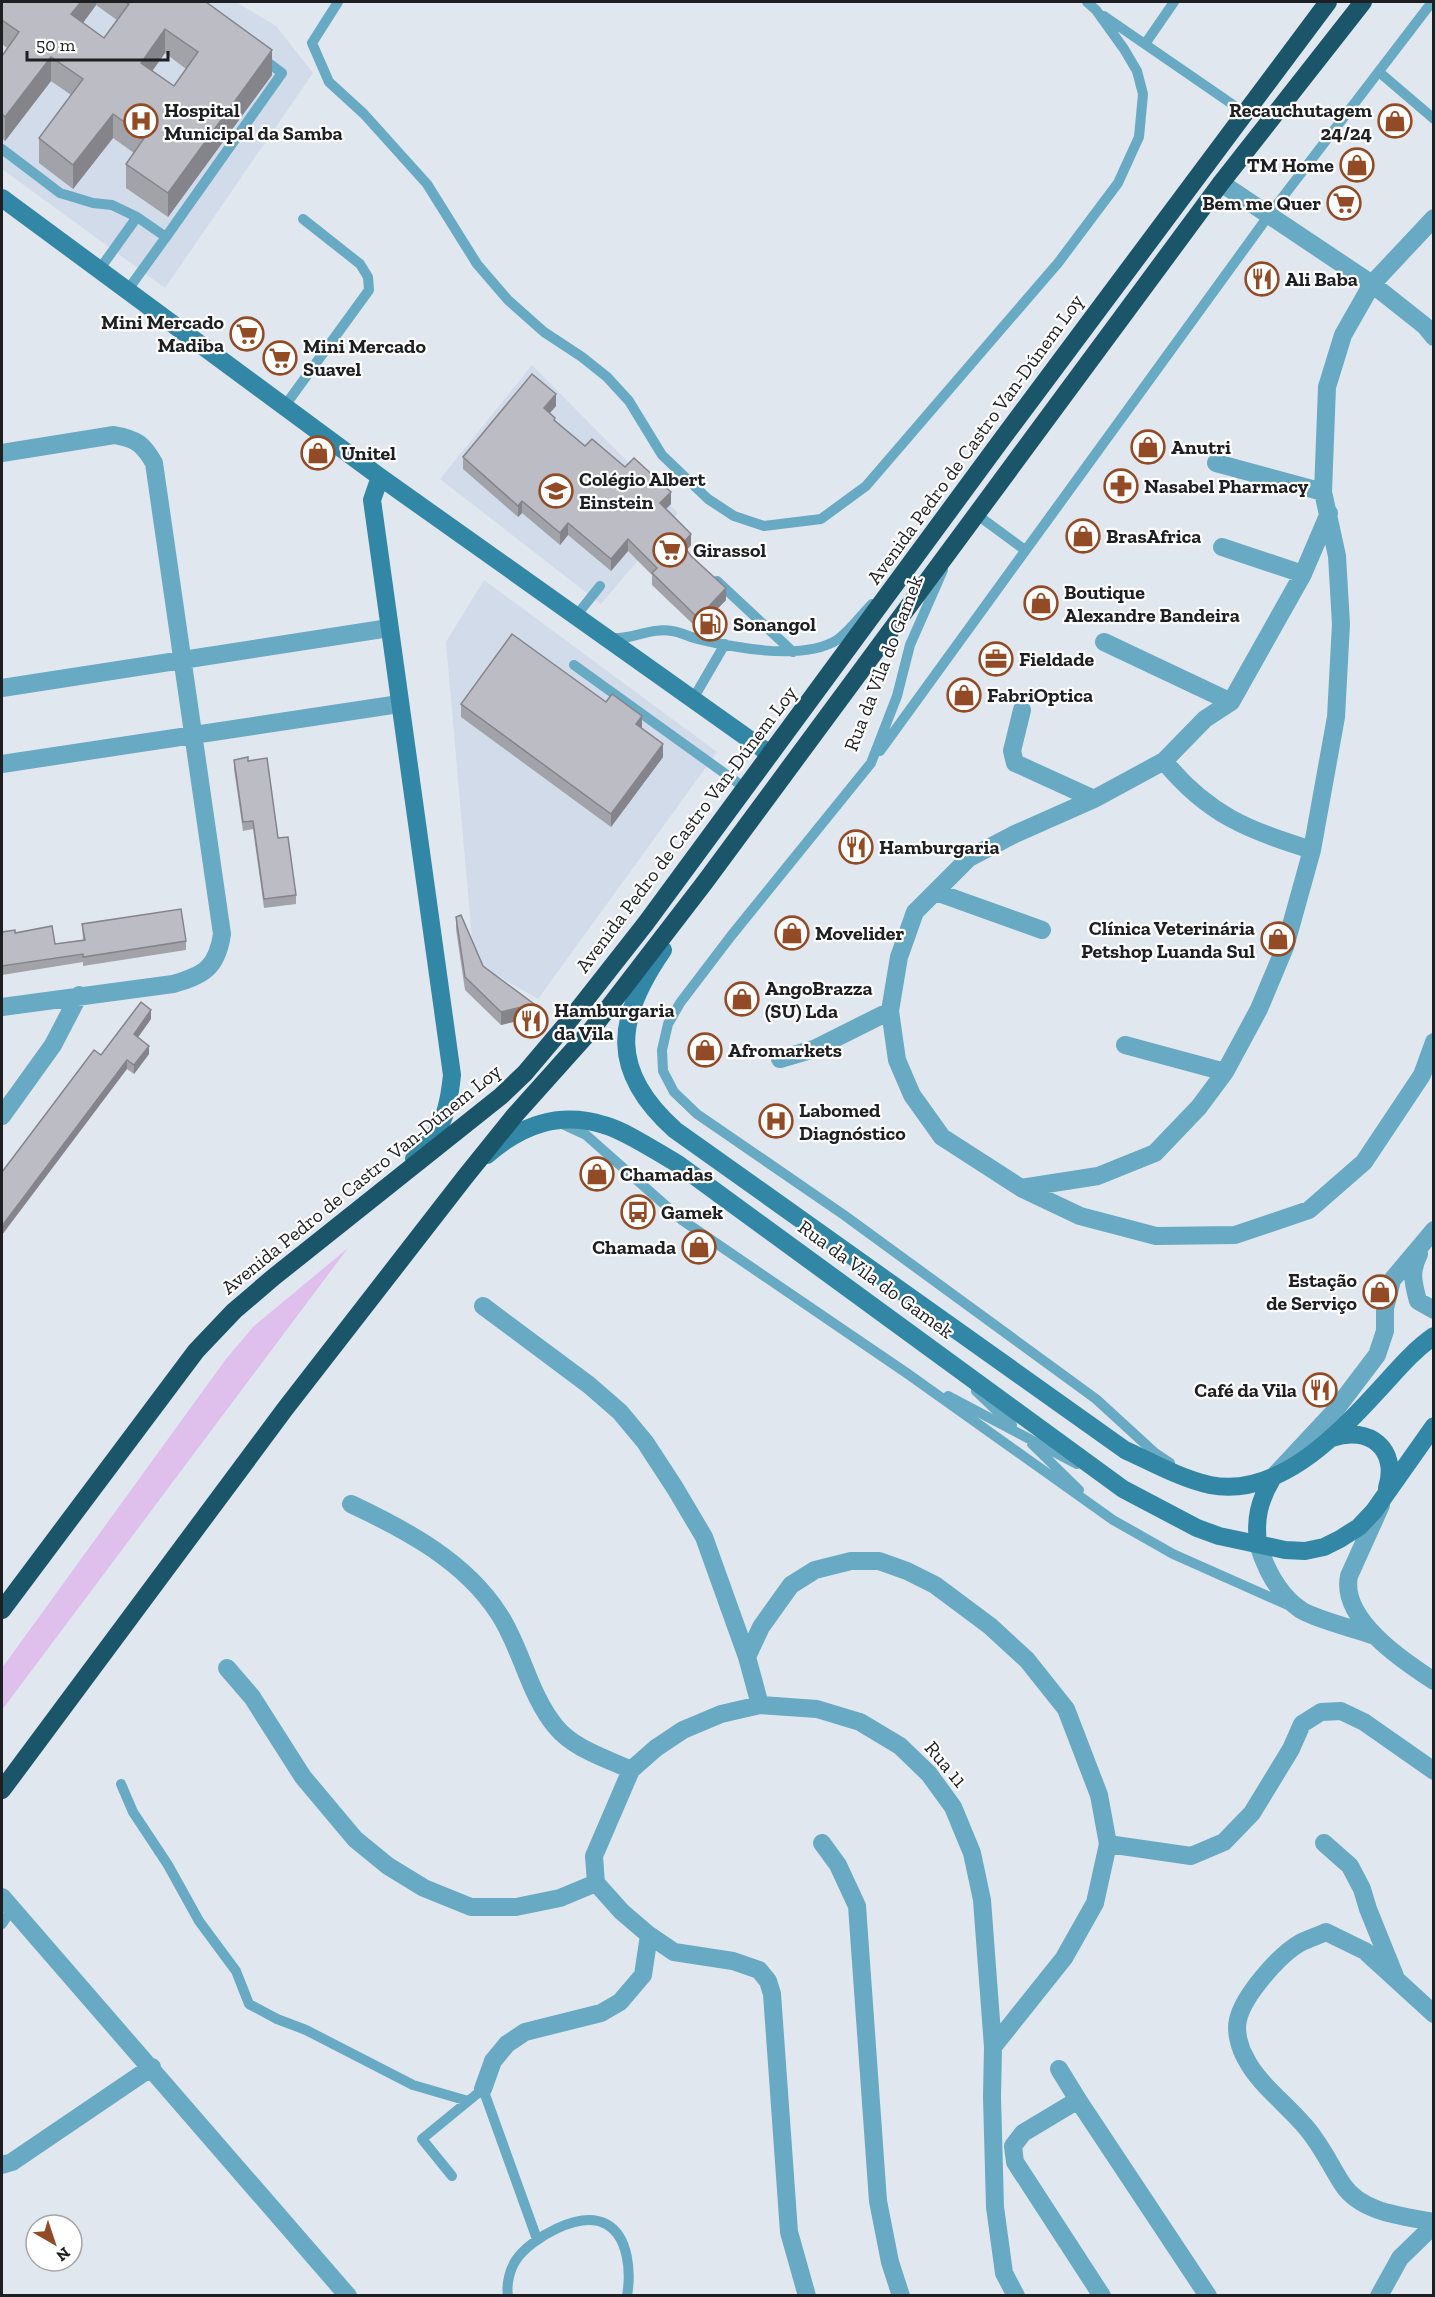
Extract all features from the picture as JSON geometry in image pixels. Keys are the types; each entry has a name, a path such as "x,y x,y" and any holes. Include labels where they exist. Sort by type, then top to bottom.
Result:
{"highway":[{"name":"Avenida Pedro de Castro Van-Dúnem Loy","path":"2,1610 196,1351 234,1311 484,1111 525,1073 646,923 1328,2"},
{"path":"2,1791 285,1409 465,1177 515,1115 592,1029 666,938 674,921 1221,183 1363,2"}],"main road":[{"path":"2,198 380,477 770,754"},
{"path":"379,1195 418,1155 443,1122 448,1109 452,1075 372,500 380,477"},
{"name":"Rua da Vila do Gamek","path":"705,882 666,938 633,1002 626,1024 629,1069 635,1083 654,1112 675,1130 1125,1450 1209,1485 1232,1487 1254,1485 1272,1479 1302,1461 1331,1438 1375,1394 1399,1365 1434,1336"},
{"name":"Rua da Vila do Gamek","path":"465,1177 498,1145 535,1124 552,1120 585,1120 606,1125 678,1164 1123,1489 1197,1528 1219,1536 1285,1550 1305,1551 1340,1539 1359,1527 1374,1511 1434,1426"},
{"path":"1331,1438 1343,1434 1355,1434 1367,1436 1379,1442 1390,1467 1390,1480 1386,1493"},
{"path":"1258,1544 1256,1529 1258,1511 1262,1496 1272,1479"}],"street":[{"path":"1221,183 1372,284 1425,326 1434,337"},
{"path":"1022,1188 1098,1176 1155,1153 1199,1107 1225,1072 1259,1009 1286,947 1312,850 1337,705 1341,624 1337,556 1323,492 1326,387 1343,335 1372,284 1434,218"},
{"path":"2,452 114,435 132,438 146,449 154,464 222,934 219,951 210,968 193,978 172,984 2,1007"},
{"path":"1216,463 1323,492"},
{"path":"1329,513 1303,574 1231,702 1205,719 1164,761 1094,799 1015,834 969,858 915,912 899,957 890,1011 897,1060 912,1095 942,1137 1022,1188 1080,1216 1156,1236 1235,1235 1309,1210 1364,1162 1422,1074 1434,1042"},
{"path":"1222,547 1303,574"},
{"path":"2,687 389,628"},
{"path":"1104,642 1231,702"},
{"path":"2,764 399,704"},
{"path":"1022,710 1011,752 1015,763 1094,799"},
{"path":"1164,761 1178,778 1231,820 1267,836 1312,850"},
{"path":"936,892 1042,930"},
{"path":"2,1116 53,1045 79,995"},
{"path":"780,1059 814,1049 890,1011"},
{"path":"1125,1045 1225,1072"},
{"path":"1429,1236 1413,1268 1414,1285 1418,1301 1434,1310"},
{"path":"1272,1479 1333,1413 1377,1355 1385,1330 1385,1308 1392,1280 1429,1236"},
{"path":"483,1306 589,1385 620,1412 645,1442 704,1537 747,1657 759,1705"},
{"path":"1372,1635 1350,1598 1347,1586 1349,1576 1386,1493"},
{"path":"351,1504 400,1527 448,1560 476,1584 500,1614 540,1700 557,1728 579,1746 631,1770"},
{"path":"1258,1544 1264,1565 1274,1581 1287,1599 1303,1612 1372,1635 1434,1681"},
{"path":"747,1657 761,1627 791,1585 815,1570 851,1561 879,1561 936,1585 990,1626 1027,1660 1066,1709 1099,1795 1108,1844 1095,1903 1064,1958 993,2047"},
{"path":"227,1668 252,1697 303,1777 355,1839 388,1866 424,1888 471,1906 516,1907 560,1898 596,1883 622,1912 674,1952 733,1961 759,1970 768,1981 772,1994 789,2232 807,2295"},
{"name":"Rua 11","path":"596,1883 594,1856 631,1770 656,1748 684,1730 720,1714 759,1705 818,1709 860,1722 900,1746 929,1774 953,1807 972,1853 982,1900 993,2047 995,2207 1004,2273 1016,2295"},
{"path":"1108,1844 1191,1856 1224,1842 1251,1813 1291,1749 1302,1724 1321,1712 1341,1711 1364,1722 1434,1771"},
{"path":"822,1843 838,1865 857,1906 878,2201 890,2262 901,2295"},
{"path":"1324,1843 1350,1866 1362,1889 1397,1979"},
{"path":"7,1903 348,2295"},
{"path":"1434,2014 1365,1951 1326,1932 1299,1943 1262,1977 1245,2002 1238,2020 1238,2039 1246,2060 1306,2127 1344,2187 1358,2201 1392,2215 1434,2223"},
{"path":"483,2089 493,2061 507,2044 525,2032 601,2013 620,2002 643,1975 649,1935"},
{"path":"2,2165 12,2162 152,2067"},
{"path":"1059,2069 1208,2295"},
{"path":"1078,2100 1023,2133 1013,2146 1015,2162 1102,2295"},
{"path":"1379,2295 1400,2258 1434,2223"}],"lane":[{"path":"338,2 312,43 329,82 364,114 427,184 477,264 508,300 544,332 607,377 629,401 662,455 708,499 734,516 764,526 821,519 866,486 1058,263 1118,183 1140,137 1143,94 1137,71 1096,10"},
{"path":"1087,2 1245,113"},
{"path":"1146,44 1174,2"},
{"path":"872,764 1269,215 1432,2"},
{"path":"127,291 282,73 255,53"},
{"path":"1379,72 1434,119"},
{"path":"2,149 60,194 93,203 112,205 137,217 166,237"},
{"path":"99,270 137,217"},
{"path":"284,407 369,290 368,277 360,264 303,219"},
{"path":"976,514 1026,550"},
{"name":"Rua da Vila do Gamek","path":"956,542 910,645 897,696 872,764 731,936 680,1004 668,1024 662,1050 663,1071 674,1092 697,1114 853,1222 1096,1399 1155,1453 1190,1477"},
{"path":"606,637 618,639 651,631 672,630 725,644 794,652 818,649 838,639 912,562"},
{"path":"713,577 794,652"},
{"path":"576,616 600,586"},
{"path":"693,699 725,644"},
{"path":"574,665 746,788"},
{"path":"552,1120 586,1135 682,1220 908,1374 1105,1514 1173,1554 1303,1612"},
{"path":"930,1347 1105,1514"},
{"path":"908,1374 1123,1489"},
{"path":"121,1784 133,1812 168,1865 199,1921 236,1971 249,2004 277,2019 306,2030 412,2085 468,2101"},
{"path":"2,1924 7,1903"},
{"path":"452,2176 422,2139 483,2089 537,2239"},
{"path":"508,2295 509,2277 516,2260 537,2239 566,2224 594,2220 606,2224 615,2231 625,2248 628,2270 627,2295"}],"shaded area":[{"name":"Hospital Municipal da Samba","path":"2,2 236,2 276,26 313,73 165,288 2,169"},
{"name":"Colégio Albert Einstein","path":"532,365 678,513 601,604 440,479"},
{"path":"484,580 717,752 538,999 474,962 446,642"},
{"path":"348,1248 2,1710 2,1668 226,1359 254,1326"}],"building":[{"path":"2,2 81,2 71,14 104,38 129,4 125,2 206,2 272,50 168,193 126,164 145,137 113,114 73,165 39,138 83,79 51,57 5,117 2,114 2,56 19,32 2,20","holes":["165,29 198,52 174,86 141,63"]},
{"name":"Colégio Albert Einstein","path":"532,374 556,394 544,408 555,418 554,420 585,446 592,439 625,467 634,458 671,492 660,503 691,534 682,544 691,556 726,588 698,618 652,573 657,568 628,539 611,559 568,523 560,533 522,501 518,506 463,457"},
{"path":"512,634 606,702 612,694 642,716 636,724 663,744 611,814 461,704"},
{"path":"248,757 248,761 267,758 278,838 288,837 296,895 264,899 253,821 243,822 234,760"},
{"path":"181,909 186,941 83,957 83,954 2,966 2,932 15,930 15,933 52,926 55,944 85,940 82,924"},
{"path":"461,915 483,966 534,1004 501,1012 465,977 456,917"},
{"path":"141,1002 151,1010 134,1034 149,1046 134,1065 127,1060 2,1226 2,1172 94,1050 101,1055"}],"place":[{"name":"Hospital Municipal da Samba","path":"141,121"},
{"name":"Recauchutagem 24/24","path":"1395,121"},
{"name":"TM Home","path":"1357,165"},
{"name":"Bem me Quer","path":"1344,203"},
{"name":"Ali Baba","path":"1262,279"},
{"name":"Mini Mercado Madiba","path":"247,334"},
{"name":"Mini Mercado Suavel","path":"280,358"},
{"name":"Anutri","path":"1148,447"},
{"name":"Unitel","path":"318,453"},
{"name":"Nasabel Pharmacy","path":"1121,486"},
{"name":"Colégio Albert Einstein","path":"556,491"},
{"name":"BrasAfrica","path":"1083,536"},
{"name":"Girassol","path":"670,550"},
{"name":"Boutique Alexandre Bandeira","path":"1041,603"},
{"name":"Sonangol","path":"710,624"},
{"name":"Fieldade","path":"996,659"},
{"name":"FabriOptica","path":"964,695"},
{"name":"Hamburgaria","path":"856,847"},
{"name":"Movelider","path":"792,933"},
{"name":"Clínica Veterinária Petshop Luanda Sul","path":"1278,939"},
{"name":"AngoBrazza (SU) Lda","path":"742,999"},
{"name":"Hamburgaria da Vila","path":"531,1021"},
{"name":"Afromarkets","path":"705,1050"},
{"name":"Labomed Diagnóstico","path":"776,1121"},
{"name":"Chamadas","path":"597,1174"},
{"name":"Gamek","path":"638,1212"},
{"name":"Chamada","path":"699,1247"},
{"name":"Estação de Serviço","path":"1380,1292"},
{"name":"Café da Vila","path":"1320,1390"}]}
